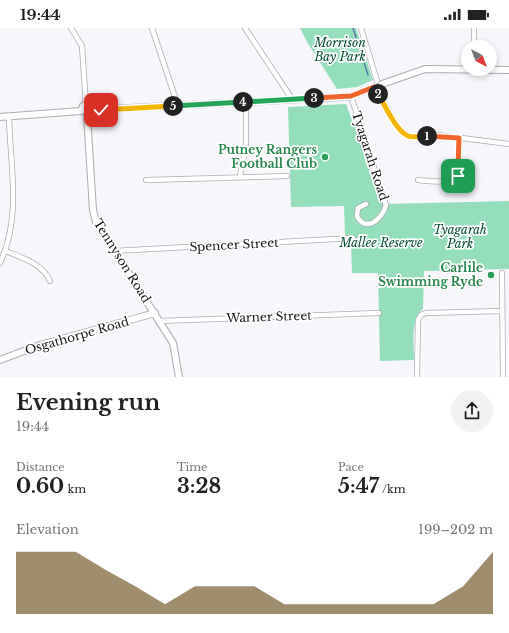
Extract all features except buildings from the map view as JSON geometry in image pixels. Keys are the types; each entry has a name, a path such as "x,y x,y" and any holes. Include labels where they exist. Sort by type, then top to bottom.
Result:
{"street":[{"path":"71,28 82,46 86,105 83,106 84,113"},
{"path":"152,28 178,106"},
{"path":"245,28 292,99"},
{"path":"361,28 378,85 378,94 397,126 406,135 410,137 438,135 509,144"},
{"path":"474,28 474,40"},
{"path":"0,117 91,113 92,110 351,96 425,69 461,69"},
{"path":"497,70 509,70"},
{"name":"Tyagarah Road","path":"351,96 386,205 382,216 375,222 369,223 361,221 357,216 358,208 366,204"},
{"path":"240,176 246,146 246,102"},
{"path":"86,105 90,106 92,110"},
{"name":"Tennyson Road","path":"84,113 94,215 100,230 173,343 179,377"},
{"path":"0,263 6,251 11,234 14,211 9,116"},
{"path":"418,180 436,181 453,179 458,176 460,173 458,166 459,138"},
{"path":"146,180 240,176 287,176"},
{"name":"Spencer Street","path":"114,251 354,238"},
{"path":"6,251 37,265 46,273 50,281"},
{"path":"502,273 503,377"},
{"path":"417,377 418,321 421,315 426,313 502,311"},
{"name":"Osgathorpe Road","path":"0,360 40,345 155,313"},
{"name":"Warner Street","path":"159,321 379,313"}],"green space":[{"name":"Morrison Bay Park","path":"300,28 356,28 373,80 357,87 337,89 307,42"},
{"path":"346,104 384,204 509,201 509,269 424,271 423,309 419,313 414,325 414,360 380,361 378,273 352,273 351,245 345,234 344,206 291,207 288,107"}],"waterway":[{"path":"353,28 368,75"}],"place":[{"name":"Putney Rangers Football Club","path":"325,157"},
{"name":"Carlile Swimming Ryde","path":"491,275"}],"route":[{"path":"101,110 351,96 374,87 397,126 406,135 410,137 438,135 459,138 458,170 460,173 458,176"}],"park label":[{"name":"Tyagarah Park","path":"460,237"},
{"name":"Mallee Reserve","path":"381,243"}]}
